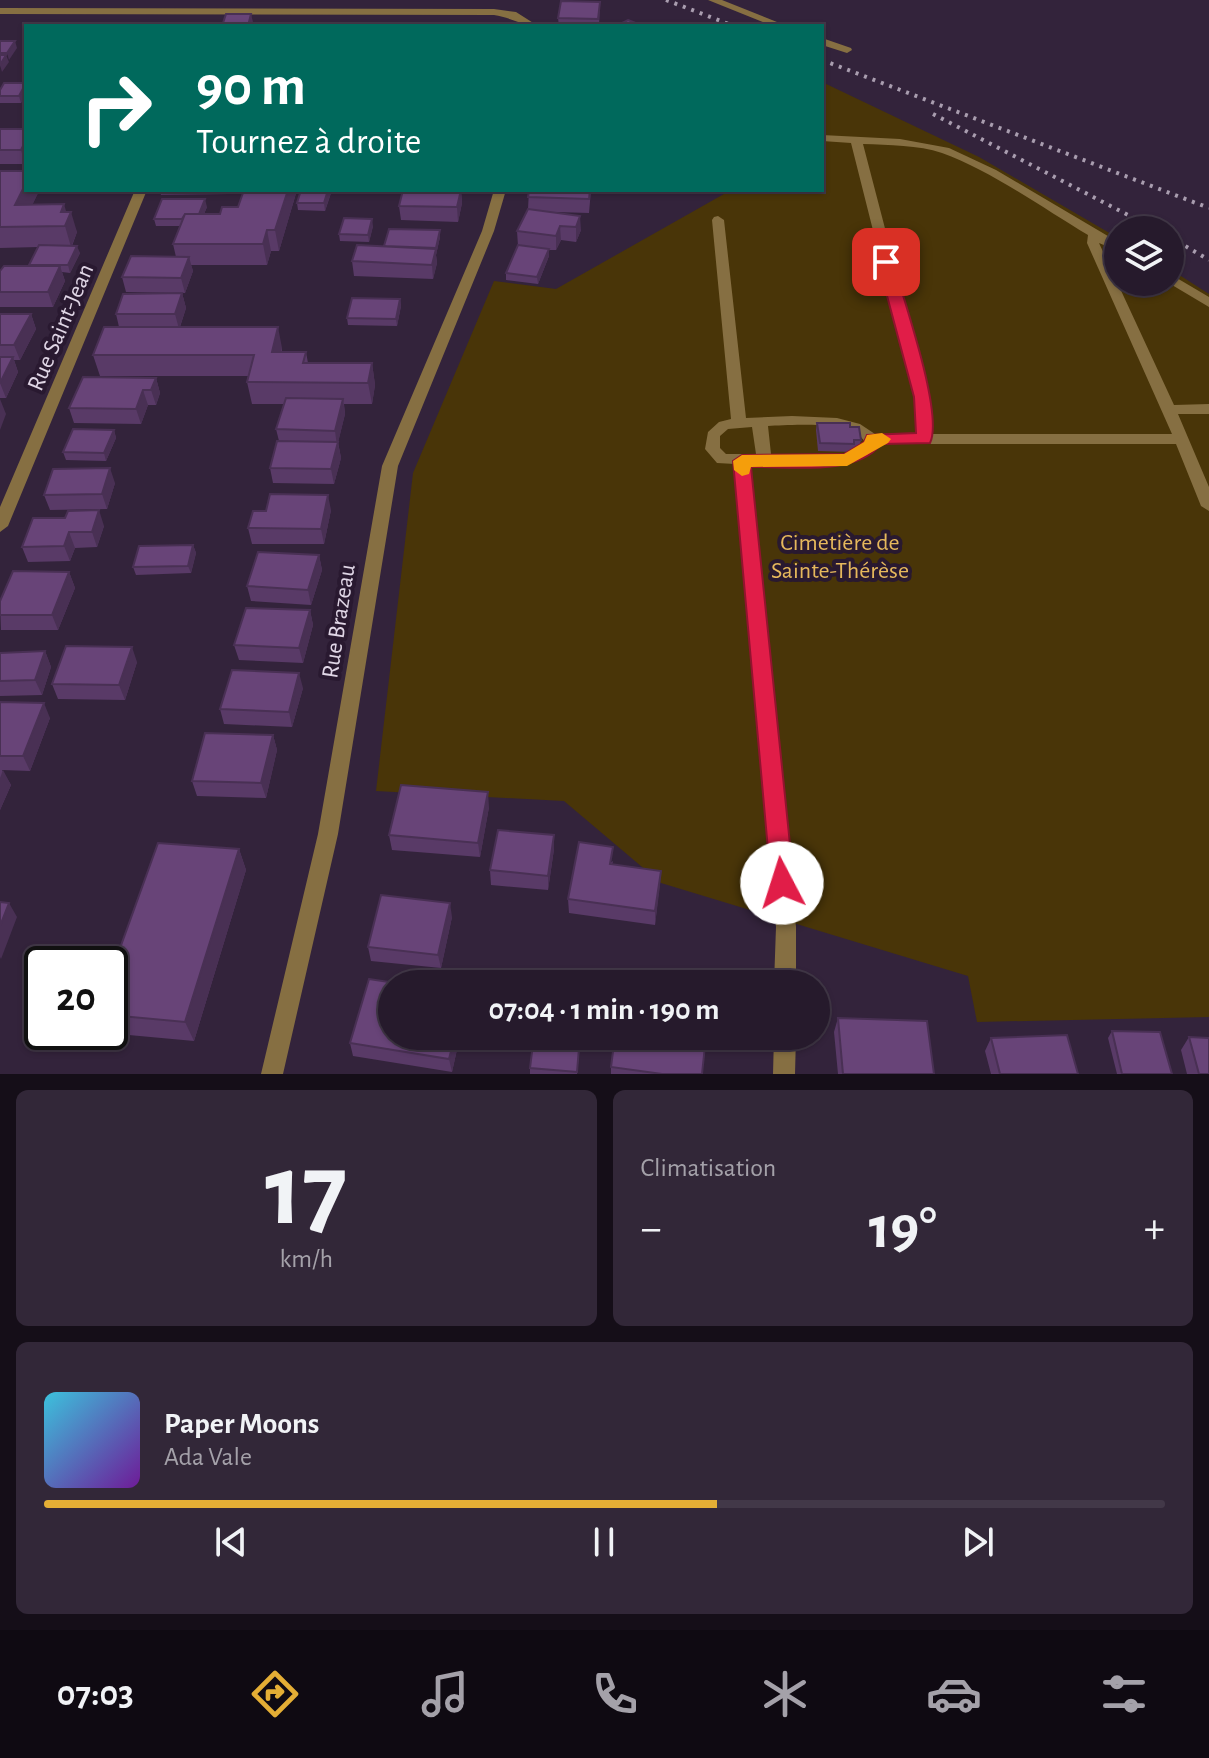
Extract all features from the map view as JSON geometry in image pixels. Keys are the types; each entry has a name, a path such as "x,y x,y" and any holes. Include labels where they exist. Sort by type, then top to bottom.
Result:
{"street":[{"path":"713,0 777,24"},
{"path":"0,11 494,12 512,14 527,24"},
{"path":"210,24 216,12"},
{"path":"824,42 847,50"},
{"path":"824,138 900,142 945,150 992,173 1104,238"},
{"path":"856,140 922,397 926,422 924,439"},
{"name":"Rue Saint-Jean","path":"0,526 140,192"},
{"name":"Rue Brazeau","path":"272,1074 317,892 390,466 488,231 499,192"},
{"path":"718,220 739,423"},
{"path":"1095,233 1093,243 1168,410 1202,471 1209,506"},
{"path":"1184,287 1209,303"},
{"path":"1168,410 1209,409"},
{"path":"873,439 873,444 867,449 847,460 722,459 716,455 711,442 717,429 724,425 760,422 842,423 863,428 873,439 1182,439"},
{"path":"760,422 764,461"},
{"path":"742,461 786,927 785,970"},
{"path":"784,1074 785,1050"}],"green space":[{"name":"Cimetière de Sainte-Thérèse","path":"824,83 979,157 1104,230 1104,296 1184,296 1184,278 1209,294 1209,1017 977,1022 968,976 661,883 564,801 376,791 413,473 494,281 556,289 727,192 824,192"}],"building":[{"path":"561,1 600,2 598,19 558,18"},
{"path":"226,14 251,14 248,24 223,24"},
{"path":"0,41 15,41 7,53 0,53"},
{"path":"4,83 24,83 19,96 0,96"},
{"path":"0,129 24,129 21,150 0,150"},
{"path":"0,171 24,171 24,187 15,205 64,204 61,212 71,212 65,226 0,227"},
{"path":"243,192 287,192 275,230 267,230 263,244 173,244 185,214 220,214 222,207 238,207"},
{"path":"300,192 327,192 324,203 297,203"},
{"path":"402,192 461,192 457,207 399,206"},
{"path":"529,192 590,192 589,199 528,197"},
{"path":"162,199 205,199 199,214 185,214 182,219 154,219"},
{"path":"528,209 580,216 576,227 560,226 556,236 517,231"},
{"path":"344,218 372,219 368,235 339,234"},
{"path":"389,229 440,230 436,248 384,246"},
{"path":"39,245 77,246 68,265 29,265"},
{"path":"357,245 436,249 432,265 352,261"},
{"path":"518,245 549,249 537,277 506,273"},
{"path":"131,256 189,257 181,278 122,277"},
{"path":"4,266 60,266 48,292 0,292 0,271"},
{"path":"182,293 175,314 116,314 123,294"},
{"path":"352,298 400,299 396,319 347,318"},
{"path":"0,314 31,314 14,345 0,345"},
{"path":"104,327 278,327 272,352 306,352 303,363 372,363 368,383 247,382 254,355 93,355"},
{"path":"0,357 13,357 0,383"},
{"path":"83,377 156,378 151,390 143,390 136,409 69,408"},
{"path":"286,398 343,399 335,431 276,429"},
{"path":"817,423 850,423 850,427 859,427 861,440 854,440 854,444 820,443"},
{"path":"73,429 114,430 104,453 63,452"},
{"path":"277,441 338,442 331,469 270,468"},
{"path":"110,468 102,494 44,495 53,469"},
{"path":"270,494 328,495 321,529 248,528 253,511 266,511"},
{"path":"99,510 92,532 69,532 64,546 22,547 33,518 65,518 68,511"},
{"path":"193,545 188,566 133,567 139,546"},
{"path":"258,552 319,555 308,590 247,586"},
{"path":"13,571 69,572 52,615 0,615 0,601"},
{"path":"246,608 310,610 299,648 234,645"},
{"path":"66,646 132,647 119,685 52,684"},
{"path":"45,651 35,680 0,681 0,653"},
{"path":"232,670 299,673 289,712 220,709"},
{"path":"0,702 44,703 23,756 0,756"},
{"path":"205,733 273,735 261,783 192,781"},
{"path":"401,785 488,792 478,843 389,835"},
{"path":"498,830 554,835 548,876 490,870"},
{"path":"579,842 613,847 610,864 661,871 655,911 568,899"},
{"path":"158,843 239,849 185,1022 128,1017 128,946 121,946"},
{"path":"381,895 450,903 438,955 368,947"},
{"path":"0,902 9,903 0,926"},
{"path":"369,979 378,980 378,1048 350,1043"},
{"path":"838,1018 927,1021 934,1074 843,1074"},
{"path":"1112,1031 1160,1032 1172,1074 1122,1074"},
{"path":"1067,1035 1078,1074 1000,1074 991,1038"},
{"path":"1189,1037 1209,1038 1209,1074 1199,1074"},
{"path":"393,1050 451,1050 449,1059"},
{"path":"532,1050 579,1050 577,1072 530,1068"},
{"path":"613,1050 705,1050 702,1074 662,1074 611,1067"}],"railway":[{"path":"666,0 729,24"},
{"path":"824,61 1209,208"},
{"path":"933,114 1130,216"},
{"path":"1184,245 1209,260"}],"slow traffic":[{"path":"742,470 742,461 847,460 867,449 873,444 873,439 882,439"}],"route":[{"path":"782,883 742,461 847,460 867,449 873,444 873,439 924,439 926,422 922,397 886,262"}]}
